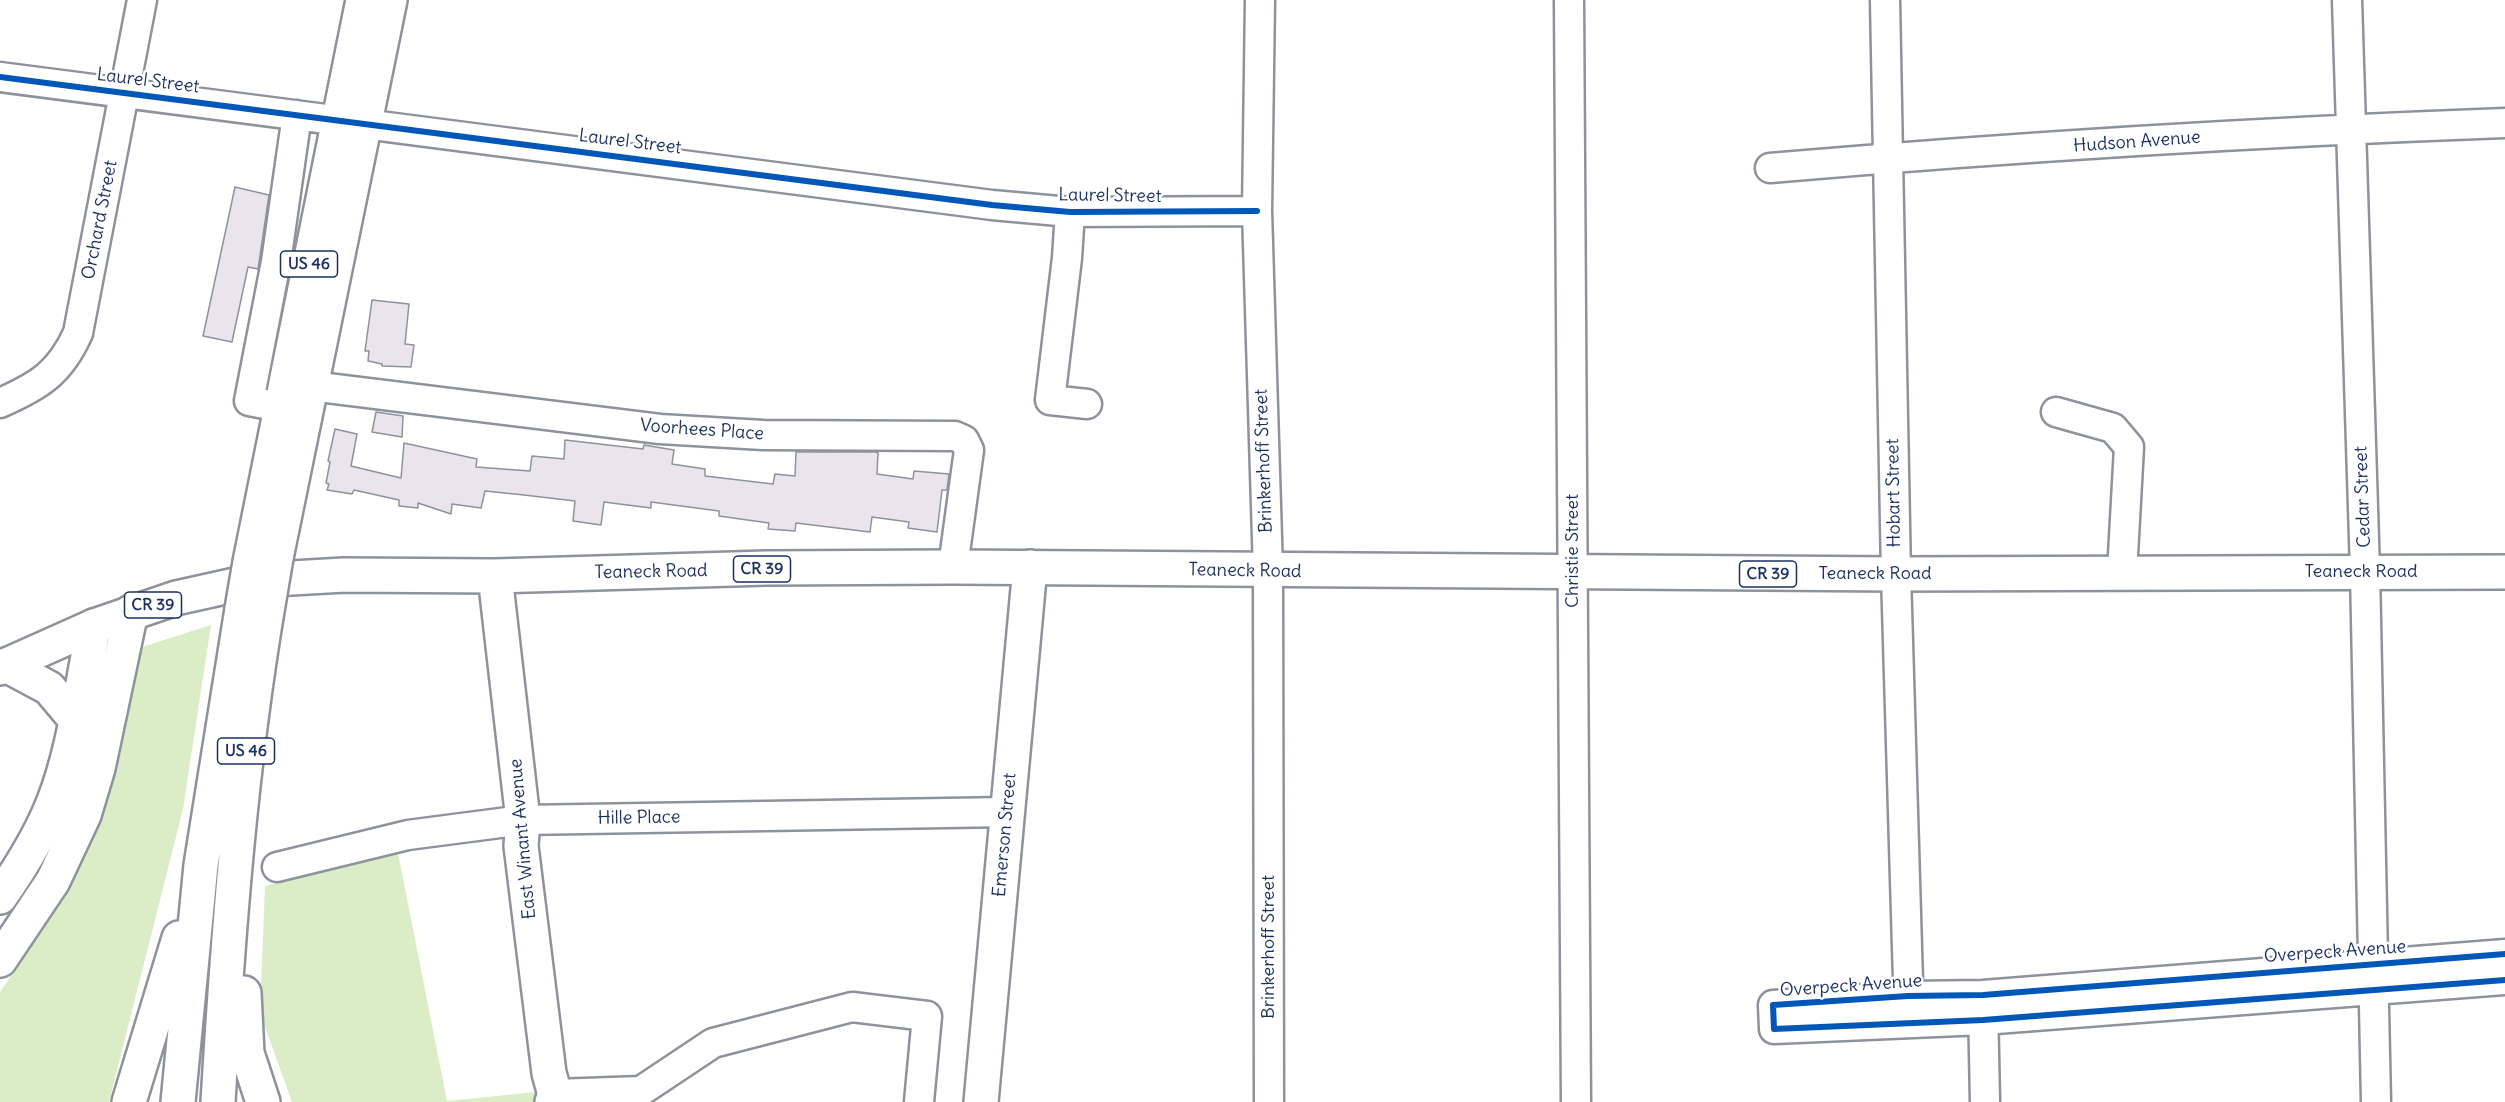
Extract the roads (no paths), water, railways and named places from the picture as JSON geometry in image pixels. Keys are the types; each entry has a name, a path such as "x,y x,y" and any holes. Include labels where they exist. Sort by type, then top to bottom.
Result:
{"main road":[{"name":"US 46","path":"263,560 311,386 351,122 363,0"},
{"name":"US 46","path":"178,1102 201,865 255,607 263,560 280,407 319,219 390,0"},
{"name":"Teaneck Road","path":"3,667 94,626 176,598 257,580 344,575 495,576 767,568 953,567 1573,573 2505,572"},
{"name":"Emerson Street","path":"981,1102 1030,567"},
{"name":"East Winant Avenue","path":"495,576 523,820 521,846 554,1099"},
{"name":"US 46","path":"218,1102 232,898 250,713 255,607"},
{"path":"0,960 52,881 84,815 98,768 131,612"},
{"path":"0,897 34,844 54,801 63,773 94,626"},
{"path":"3,667 49,688 75,719"},
{"path":"129,1102 201,865"},
{"path":"232,898 244,985 247,1053 263,1102"}],"street":[{"name":"Orchard Street","path":"0,403 37,386 54,372 68,353 78,333 142,0"},
{"name":"Brinkerhoff Street","path":"1260,0 1257,211 1268,571 1269,1102"},
{"name":"Christie Street","path":"1569,0 1576,1102"},
{"name":"Hobart Street","path":"1885,0 1896,574 1908,1009"},
{"name":"Cedar Street","path":"2348,0 2365,571 2376,1102"},
{"name":"Laurel Street","path":"0,77 992,205 1070,212 1257,211"},
{"path":"280,407 249,401 276,262 297,115"},
{"name":"Hudson Avenue","path":"1770,168 1889,158 2351,129 2505,123"},
{"path":"1070,212 1067,258 1050,400 1086,404"},
{"path":"284,214 319,219"},
{"path":"276,262 309,267"},
{"name":"Voorhees Place","path":"311,386 660,429 763,435 955,436 964,440 969,450 953,567"},
{"path":"2056,412 2113,428 2129,447 2122,573"},
{"name":"Hille Place","path":"276,867 408,835 523,820 1007,812"},
{"name":"Overpeck Avenue","path":"1774,1017 1983,1007 2375,977 2505,954"},
{"name":"Overpeck Avenue","path":"2375,977 2505,980"},
{"path":"554,1099 648,1097 713,1043 852,1007 927,1016 919,1102"},
{"path":"1983,1007 1985,1102"}]}
